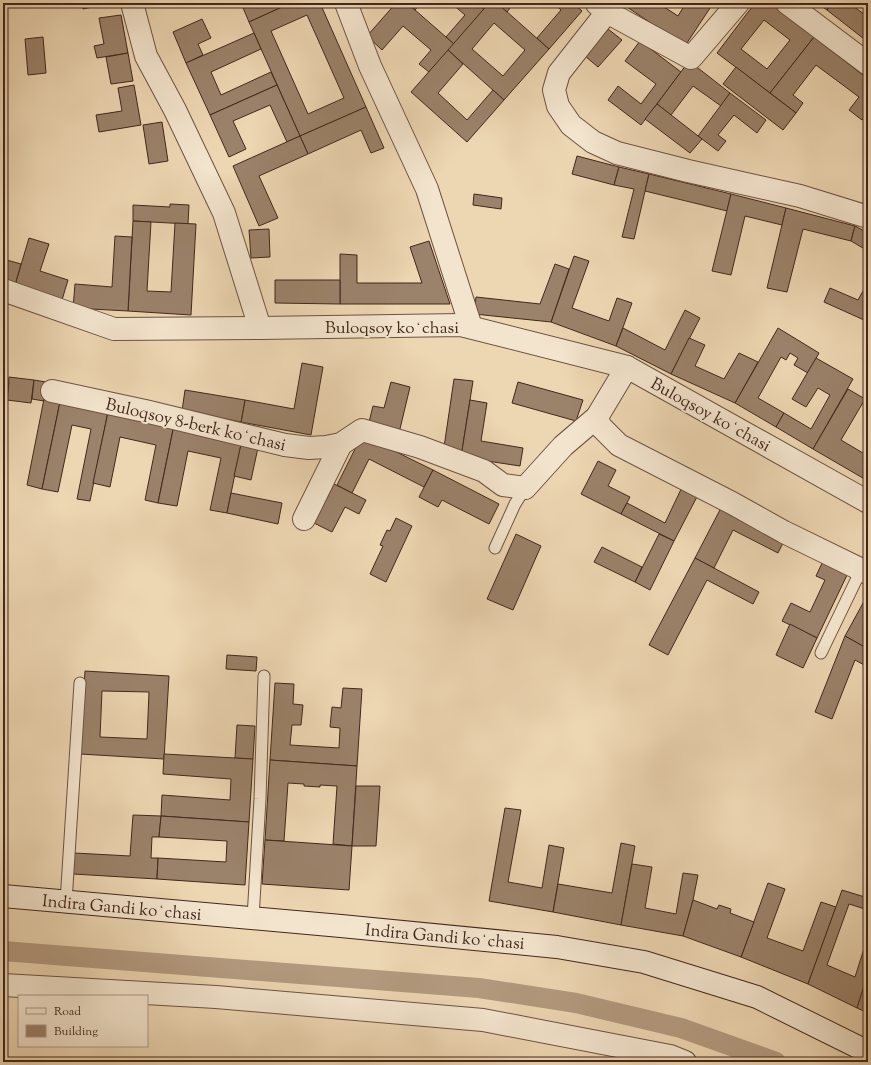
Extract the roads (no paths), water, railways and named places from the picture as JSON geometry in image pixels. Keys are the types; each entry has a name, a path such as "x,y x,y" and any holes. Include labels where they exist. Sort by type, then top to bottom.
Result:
{"street":[{"path":"132,3 146,56 175,110 224,213 260,328"},
{"path":"346,3 370,66 427,189 471,327"},
{"path":"738,3 691,58 602,7 559,73 554,90 558,106 571,125 593,142 617,153 688,171 800,196 868,217"},
{"path":"787,3 868,64"},
{"name":"Buloqsoy koʻchasi","path":"3,290 114,329 461,325 471,327 627,367 868,502"},
{"path":"525,488 563,446 597,417 627,367"},
{"name":"Buloqsoy 8-berk koʻchasi","path":"52,391 145,411 285,445 309,448 326,447 341,444 362,430 420,448 484,471 503,485 525,488"},
{"path":"597,417 600,426 619,445 732,502 784,532 865,571"},
{"path":"304,519 341,444"},
{"name":"Indira Gandi koʻchasi","path":"3,896 558,947 644,962 757,997 868,1052"},
{"path":"3,985 216,997 483,1020 670,1056 685,1062"}],"lane":[{"path":"495,548 515,504 525,488"},
{"path":"821,653 865,571"},
{"path":"253,918 260,798 264,676"},
{"path":"66,902 80,683"}],"waterway":[{"path":"3,951 479,988 576,1003 681,1028 776,1062"}]}
